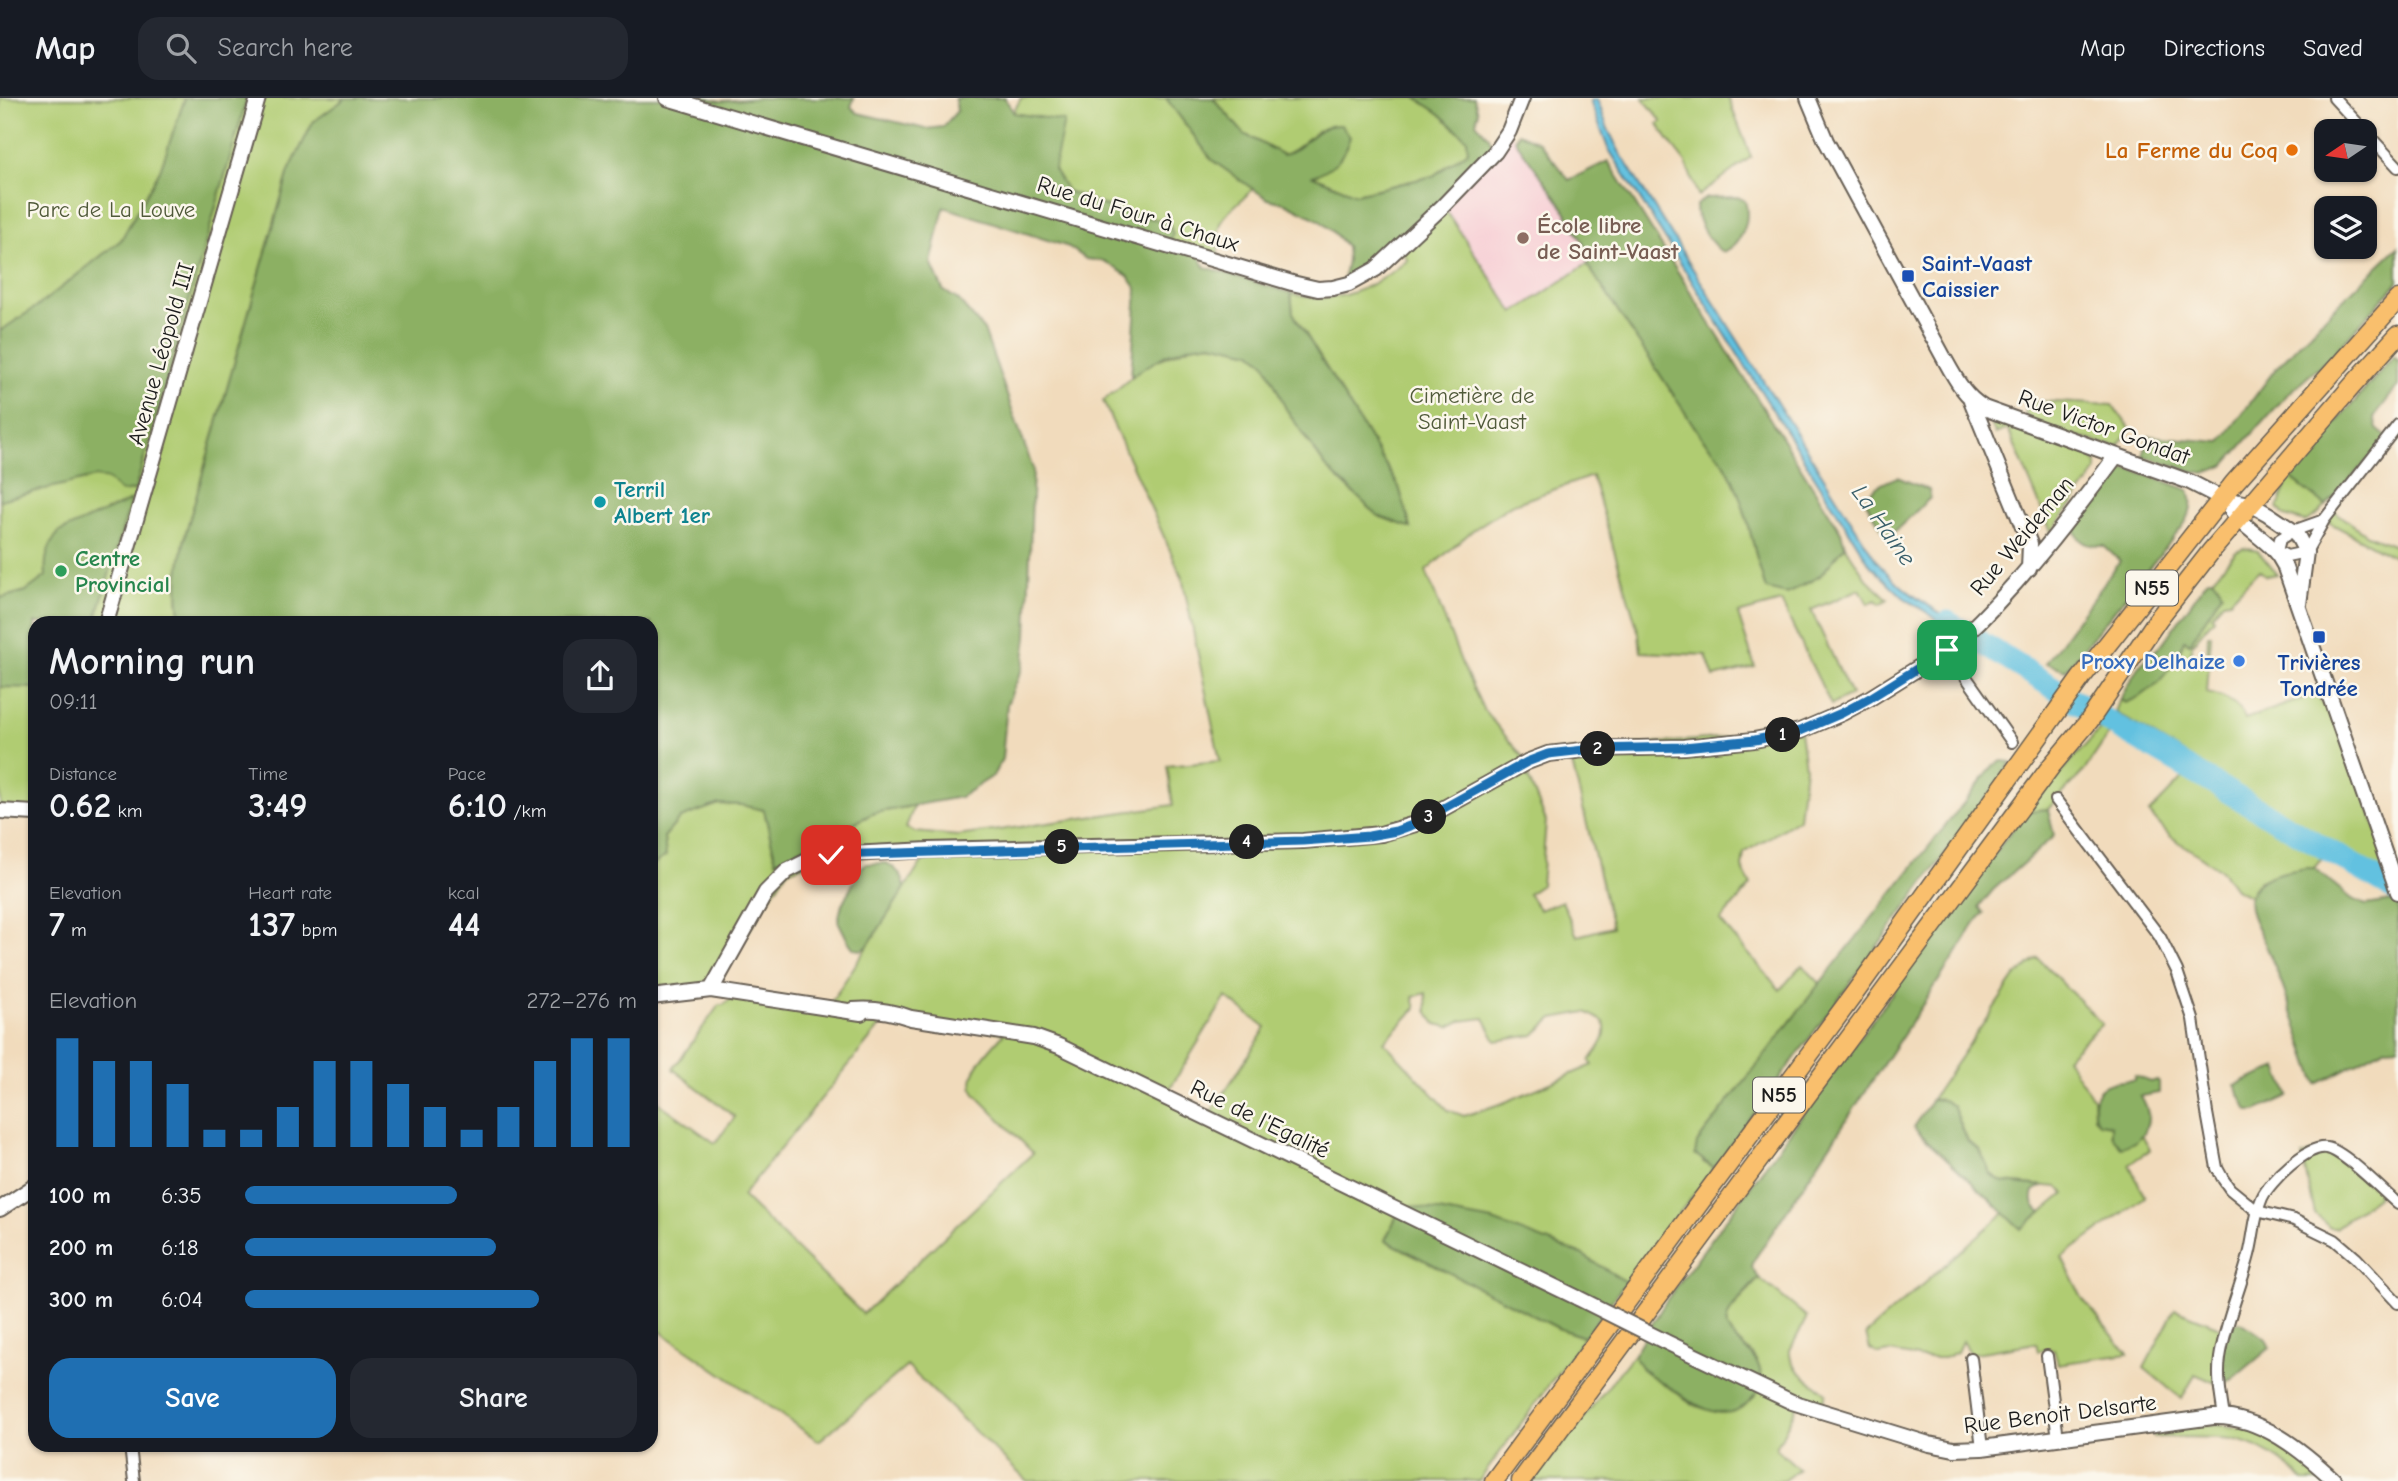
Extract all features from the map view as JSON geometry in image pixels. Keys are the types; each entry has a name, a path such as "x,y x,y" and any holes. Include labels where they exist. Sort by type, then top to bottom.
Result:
{"highway":[{"name":"N55","path":"1494,1481 1854,994 2081,678 2223,499 2398,299"},
{"name":"N55","path":"1521,1481 2052,765 2088,721 2158,619 2250,504 2398,335"}],"street":[{"name":"Avenue Léopold III","path":"108,616 258,98"},
{"name":"Rue du Four à Chaux","path":"667,98 1318,289 1349,284 1376,270 1495,152 1509,131 1522,98"},
{"name":"Rue Victor Gondat","path":"1808,98 1845,177 1959,385 1970,397 1984,408 2190,482 2223,499"},
{"path":"2334,98 2398,167"},
{"name":"Rue Victor Gondat","path":"1970,397 2030,544 2029,569"},
{"path":"2299,604 2306,552 2324,520 2398,425"},
{"name":"Rue Weideman","path":"711,990 766,892 787,871 813,858 918,851 1303,841 1381,834 1415,824 1527,762 1548,754 1603,748 1684,747 1755,740 1800,731 1870,698 1960,640 2029,569 2116,456"},
{"path":"2223,499 2250,504 2293,531 2306,552"},
{"path":"2223,499 2238,519 2277,551 2287,556 2306,552"},
{"path":"2324,520 2293,531 2280,539 2277,551 2299,604 2395,873 2398,892"},
{"path":"1947,650 2012,742"},
{"path":"2056,800 2160,937 2178,971 2193,1019 2217,1168 2230,1189 2257,1211 2294,1220 2335,1240 2356,1258 2398,1303"},
{"path":"0,811 28,813"},
{"path":"658,995 711,990"},
{"name":"Rue de l'Egalité","path":"711,990 853,1010 896,1020 911,1018 1034,1037 1059,1046 1664,1341"},
{"path":"2224,1417 2219,1359 2225,1329 2250,1252 2262,1196 2297,1159 2319,1148 2327,1148 2344,1157 2398,1204"},
{"path":"0,1209 28,1191"},
{"name":"Rue Benoit Delsarte","path":"1664,1341 1798,1404 1929,1444 1954,1449 1982,1448 2235,1417 2252,1423 2307,1456 2335,1481"},
{"path":"2047,1356 2059,1438"},
{"path":"1971,1358 1982,1448"},
{"path":"132,1452 134,1481"}],"shaded area":[{"name":"École libre de Saint-Vaast","path":"1509,131 1561,204 1591,257 1587,264 1514,314 1443,206"}],"green space":[{"name":"Parc de La Louve","path":"0,98 346,98 289,171 186,532 178,589 181,616 28,616 28,813 0,811"},
{"path":"185,98 247,98 135,490 121,492 107,479 95,477 0,500 0,331 39,305 121,240 160,170"},
{"path":"346,98 707,98 721,101 758,98 854,98 851,107 858,113 926,129 943,127 957,111 955,98 1005,98 1014,113 1064,121 1054,169 1067,191 1118,211 1168,222 1173,234 1168,246 1199,255 1205,267 1291,293 1293,313 1399,487 1411,528 1378,516 1326,467 1286,409 1265,363 1252,352 1211,343 1191,346 1166,355 1131,376 1137,289 1128,276 1104,261 1086,259 1069,247 944,207 931,263 943,290 958,300 984,330 1033,469 1027,637 1023,667 1007,704 1002,759 993,776 960,797 874,813 776,861 764,810 719,804 680,818 664,837 666,856 658,861 658,616 181,616 178,589 186,532 289,171 313,122"},
{"path":"1021,98 1166,98 1212,160 1253,189 1223,219 1219,234 1218,261 1168,246 1171,227 1168,222 1118,211 1067,191 1013,113"},
{"path":"1166,98 1213,98 1244,134 1283,155 1298,148 1324,128 1341,125 1350,137 1344,152 1332,166 1313,176 1356,194 1433,176 1468,151 1467,139 1439,113 1416,98 1474,98 1478,112 1476,123 1489,137 1495,152 1349,284 1344,276 1346,246 1333,232 1319,220 1285,203 1268,199 1212,160"},
{"path":"1213,98 1416,98 1439,113 1467,139 1468,151 1433,176 1356,194 1312,176 1317,131 1292,152 1283,155 1244,134"},
{"path":"1643,98 1728,98 1751,157 1698,196 1686,163 1658,124 1662,122"},
{"path":"1518,133 1539,142 1569,180 1608,161 1841,532 1845,546 1820,576 1787,594 1766,589 1744,509 1724,463 1702,438 1587,264 1591,257 1561,204 1515,140"},
{"path":"1738,197 1745,201 1746,224 1735,244 1722,252 1704,231 1696,205 1706,198"},
{"name":"Cimetière de Saint-Vaast","path":"1443,206 1514,313 1587,264 1702,438 1724,463 1744,509 1766,589 1787,594 1820,576 1845,546 1866,578 1888,599 1880,604 1876,600 1868,604 1860,589 1811,610 1851,695 1831,705 1781,602 1738,614 1755,667 1714,677 1706,655 1641,652 1639,634 1592,476 1511,505 1473,530 1426,571 1462,664 1483,709 1527,762 1523,765 1546,821 1541,885 1528,894 1540,910 1562,901 1577,936 1612,927 1569,751 1800,731 1805,767 1799,819 1744,853 1742,868 1751,885 1720,921 1780,990 1802,965 1820,983 1697,1143 1703,1162 1714,1168 1626,1282 1581,1254 1385,1240 1560,1329 1584,1337 1479,1481 1027,1481 907,1366 819,1441 658,1330 658,1102 715,1143 735,1117 673,1069 719,1005 732,998 828,1007 929,851 831,855 787,871 711,990 658,994 658,861 665,856 664,837 680,818 719,804 741,805 764,810 776,861 874,813 914,806 906,828 915,832 958,836 1173,805 1167,766 1220,761 1182,577 1103,401 1146,365 1191,346 1211,343 1252,352 1265,363 1303,435 1326,467 1378,516 1411,528 1399,487 1293,313 1291,293 1323,298 1354,292 1382,279 1408,260 1399,248","holes":["1426,993 1427,1011 1436,1024 1449,1027 1461,1021 1484,1018 1496,1041 1534,1035 1553,1018 1586,1012 1604,1022 1605,1033 1590,1061 1593,1065 1503,1103 1464,1116 1448,1110 1384,1042 1416,1008 1413,997","1226,997 1266,1028 1207,1119 1164,1098","870,1016 911,1018 1004,1033 975,1070 972,1086 975,1094 1033,1153 863,1314 742,1196 887,1018"]},
{"path":"2398,247 2398,282 2331,356 2285,397 2224,466 2205,473 2143,456 2149,436 2221,442 2277,367"},
{"path":"2394,356 2398,360 2398,386 2374,417 2377,429 2388,438 2326,506 2289,477"},
{"path":"2037,401 2112,405 2131,429 2117,447 2031,425 2025,413 2027,408"},
{"path":"1996,420 2092,456 2097,464 2097,471 2051,532 2008,429 1995,434 1992,426"},
{"path":"2121,470 2133,470 2189,490 2190,513 2183,526 2066,670 2046,663 2120,561 2104,546 2090,545 2081,540 2071,518 2111,475"},
{"path":"1897,477 1929,490 1930,498 1894,532 1888,534 1882,529 1866,502 1873,490"},
{"path":"2289,477 2326,506 2305,522 2285,516 2278,508"},
{"path":"131,500 97,616 28,616 28,688 0,687 0,598 26,591 46,576 48,552 59,532"},
{"path":"2332,509 2367,535 2398,547 2398,559 2328,522"},
{"path":"2243,548 2258,551 2277,574 2266,576 2259,570 2230,600 2223,601 2212,615 2214,618 2192,644 2190,655 2193,658 2207,657 2208,635 2211,635 2207,693 2230,701 2245,719 2302,699 2300,691 2306,689 2309,695 2318,693 2322,704 2332,701 2394,881 2115,712 2120,699 2125,703 2178,657 2184,640 2189,643 2218,584 2213,579 2236,551"},
{"path":"2208,579 2213,579 2218,584 2222,593 2190,643 2184,640 2162,679 2136,699 2125,703 2120,699 2138,667 2162,644"},
{"path":"2101,728 2113,728 2084,771 2048,809 2026,811"},
{"path":"2002,761 2011,762 1714,1168 1695,1154 1697,1143 1820,983 1994,765"},
{"path":"2188,773 2325,855 2314,868 2259,881 2249,896 2235,889 2222,871 2170,836 2149,813"},
{"path":"2048,809 2054,836 1993,890 1979,907 1984,913 1974,924 1754,1260 1752,1268 1759,1278 1734,1306 1726,1325 1758,1365 1761,1376 1755,1395 1736,1411 1726,1413 1715,1412 1695,1404 1651,1375 1641,1366 1634,1354 1666,1301 2026,811"},
{"path":"887,863 899,873 905,888 867,947 854,949 838,921 842,904 862,867 866,864"},
{"path":"2314,868 2352,899 2366,905 2398,900 2398,1046 2386,1047 2317,1084 2281,981 2254,921 2249,900 2255,887 2267,878"},
{"path":"2038,958 2102,1024 2066,1058 2093,1098 2094,1117 2138,1138 2142,1134 2150,1150 2129,1164 2145,1197 2062,1257 2082,1298 2128,1354 2058,1364 2054,1349 2038,1351 2036,1343 1970,1354 1962,1341 1957,1352 1944,1358 1923,1358 1890,1352 1879,1354 1870,1349 1866,1334 2004,1213 2021,1229 2065,1193 2057,1187 2003,1182 1990,1173 1980,1150 1968,1142 1953,1106 1943,1100 1932,1099 2015,977"},
{"path":"2278,1068 2289,1096 2256,1111 2248,1111 2235,1085"},
{"path":"2135,1076 2151,1082 2157,1080 2159,1093 2141,1096 2148,1112 2146,1128 2137,1140 2121,1147 2111,1134 2111,1125 2099,1123 2096,1119 2095,1099 2097,1093 2106,1085 2134,1080"},
{"path":"1932,1099 1943,1100 1953,1106 1968,1142 1980,1150 1990,1174 2003,1182 2043,1186 2034,1191 2033,1198 2034,1205 2041,1212 2021,1229 1913,1127"},
{"path":"2327,1148 2380,1188 2376,1197 2335,1228 2330,1228 2315,1214 2302,1156"},
{"path":"1411,1206 1493,1221 1581,1254 1626,1282 1584,1337 1560,1329 1385,1240 1399,1211"},
{"path":"1759,1278 1807,1317 1790,1350 1790,1357 1802,1374 1826,1393 1820,1410 1798,1404 1776,1448 1799,1469 1783,1481 1533,1481 1634,1354 1642,1369 1696,1406 1720,1413 1742,1408 1754,1397 1758,1363 1729,1333 1726,1323 1728,1314"},
{"path":"2175,1309 2225,1329 2216,1383 2195,1374 2182,1399 2144,1368"},
{"path":"2241,1322 2266,1339 2270,1348 2233,1379 2224,1383 2218,1372 2225,1329"},
{"path":"2197,1421 2198,1426 2221,1425 2250,1430 2252,1424 2335,1481 2303,1481 2271,1454 2242,1441 2154,1437 2152,1426"}],"water":[{"path":"1597,99 1620,153 1876,560 1905,589 1962,626 1957,632 1903,597 1871,566 1608,148 1590,101"}],"waterway":[{"name":"La Haine","path":"1948,622 2112,724 2398,891"}],"place":[{"name":"La Ferme du Coq","path":"2292,150"},
{"name":"École libre de Saint-Vaast","path":"1523,238"},
{"name":"Saint-Vaast Caissier","path":"1908,276"},
{"name":"Terril Albert 1er","path":"600,502"},
{"name":"Centre Provincial","path":"61,571"},
{"name":"Trivières Tondrée","path":"2319,637"},
{"name":"Proxy Delhaize","path":"2239,661"}],"route":[{"path":"831,855 1303,841 1381,834 1415,824 1527,762 1548,754 1593,749 1684,747 1755,740 1800,731 1870,698 1947,650"}]}
